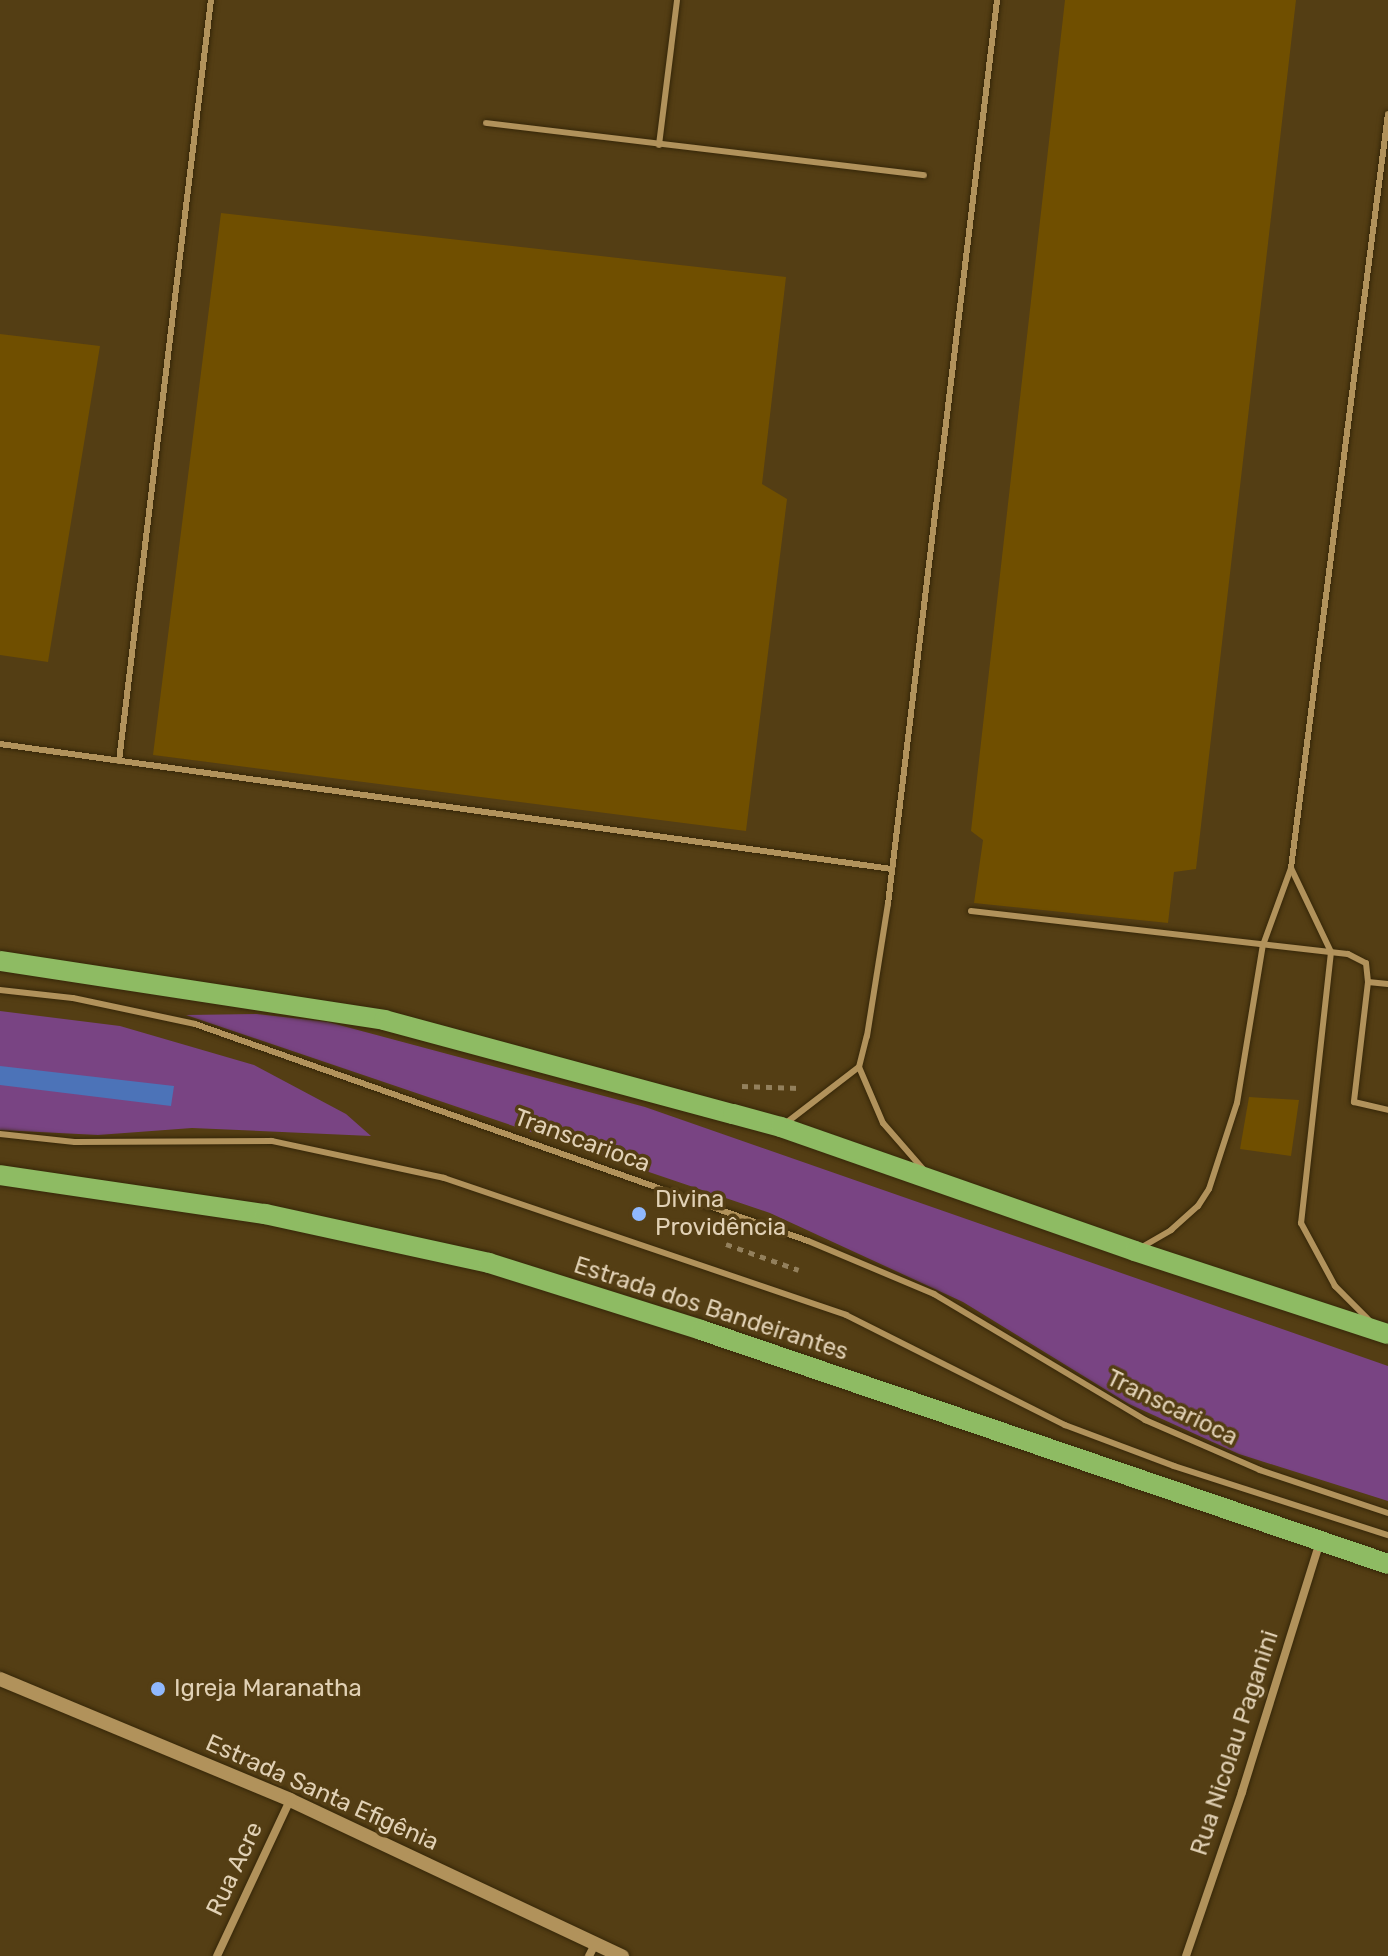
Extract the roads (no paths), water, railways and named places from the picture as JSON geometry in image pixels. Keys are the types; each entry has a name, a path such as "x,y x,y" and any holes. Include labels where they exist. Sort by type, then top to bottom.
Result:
{"main road":[{"path":"0,961 384,1020 781,1127 1135,1251 1383,1332"},
{"name":"Estrada dos Bandeirantes","path":"0,1175 265,1214 383,1237 489,1263 701,1330 1388,1564"}],"street":[{"name":"Rua Nicolau Paganini","path":"1186,1956 1242,1792 1320,1541"},
{"name":"Estrada Santa Efigênia","path":"0,1679 290,1800 592,1950 622,1956"},
{"name":"Rua Acre","path":"217,1956 290,1800"}],"lane":[{"path":"119,761 211,0"},
{"path":"659,145 677,0"},
{"path":"781,1127 859,1067 867,1036 892,869 997,0"},
{"path":"1135,1251 1171,1230 1198,1206 1209,1189 1237,1103 1263,945 1291,868 1388,114"},
{"path":"486,123 924,175"},
{"path":"0,744 892,869"},
{"path":"1291,868 1331,952 1301,1223 1335,1286 1383,1332"},
{"path":"971,911 1348,954 1366,963 1368,982 1354,1102 1388,1110"},
{"path":"1368,982 1388,984"},
{"name":"Transcarioca","path":"0,990 73,998 195,1024 808,1241 934,1294 1145,1420 1260,1470 1388,1513"},
{"path":"859,1067 883,1123 933,1181"},
{"name":"Transcarioca","path":"0,1134 75,1142 272,1141 444,1178 846,1315 1065,1425 1174,1466 1388,1535"}],"water":[{"path":"0,1066 174,1086 171,1106 0,1085"}],"place":[{"name":"Divina Providência","path":"639,1214"},
{"name":"Igreja Maranatha","path":"158,1689"}]}
